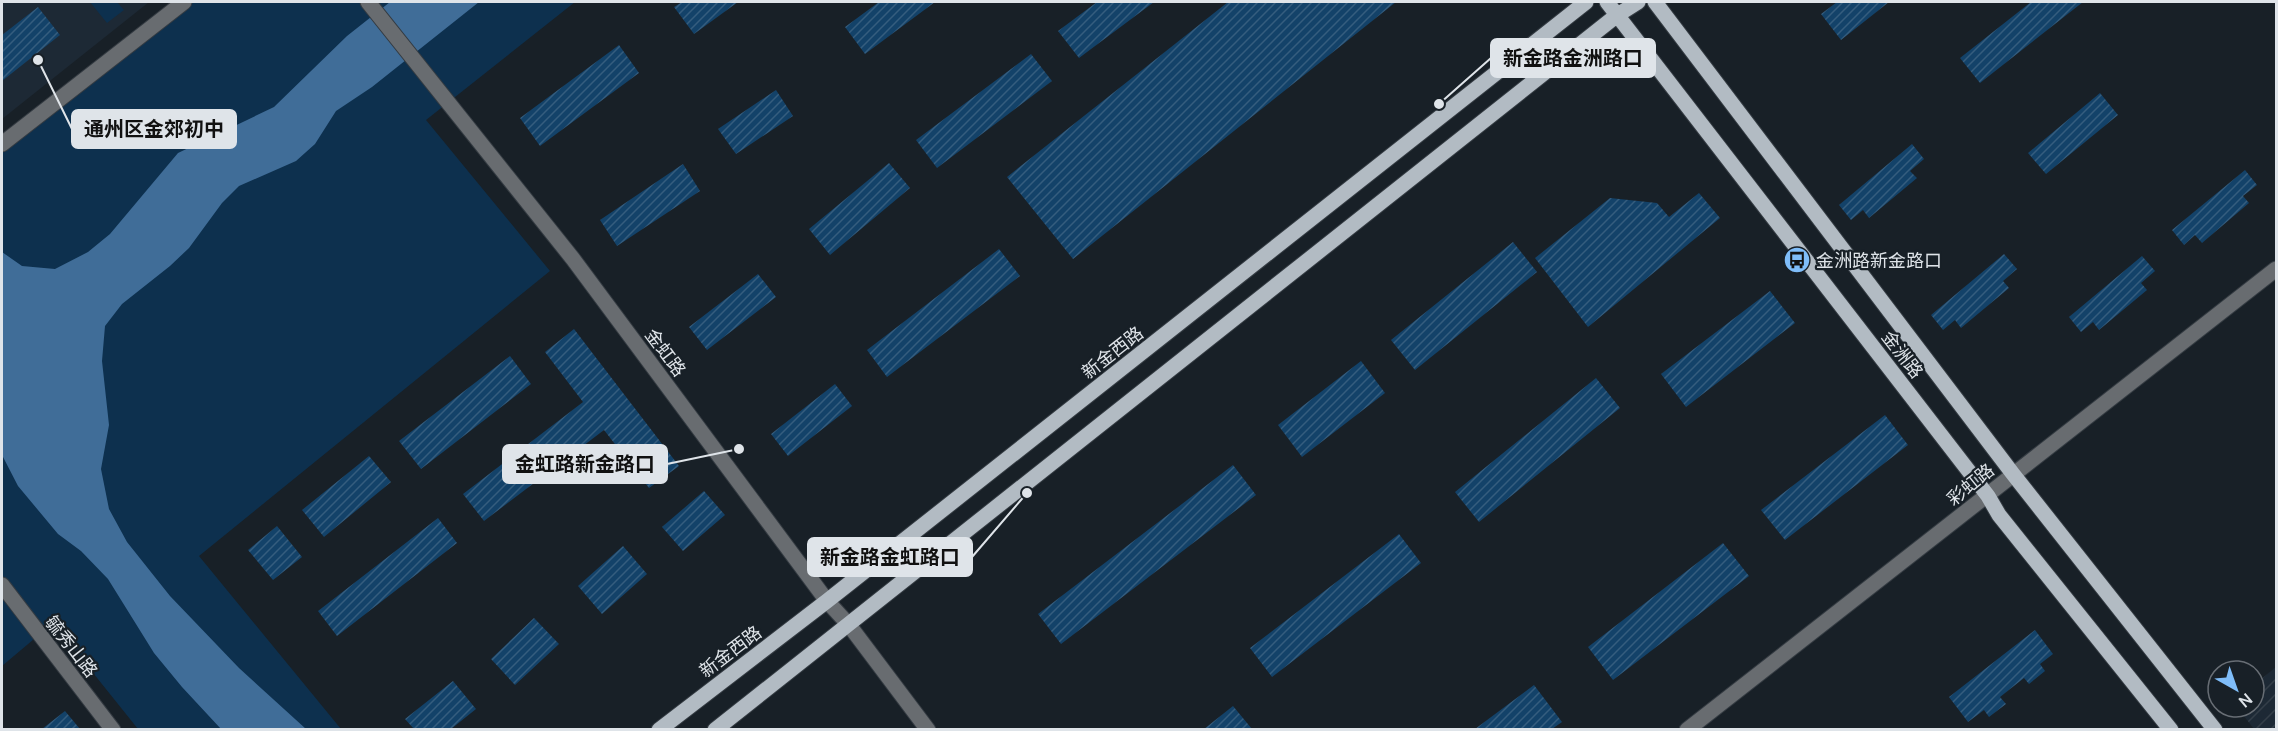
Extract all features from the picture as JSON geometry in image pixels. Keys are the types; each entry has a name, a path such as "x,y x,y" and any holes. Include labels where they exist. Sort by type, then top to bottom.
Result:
{"main road":[{"name":"新金西路","path":"659,729 827,602 1586,2"},
{"name":"金洲路","path":"1607,2 1988,496 1999,515 2171,729"},
{"path":"715,729 1616,16 1638,2"},
{"name":"金洲路","path":"1655,2 2013,474 2215,729"}],"street":[{"path":"2,144 184,2"},
{"name":"金虹路","path":"370,5 573,259 827,602 849,625 928,729"},
{"name":"彩虹路","path":"1687,729 2277,269"},
{"name":"毓秀山路","path":"2,585 113,729"}],"shaded area":[{"path":"2,2 149,2 2,119"},
{"path":"90,2 117,2 124,10 107,23"},
{"path":"184,2 575,2 426,120 550,271 199,556 341,729 138,729 53,623 2,666 2,144"},
{"path":"390,2 479,2 372,87 336,111 315,144 296,161 239,186 222,203 189,248 122,304 105,326 102,361 109,425 101,469 109,509 127,542 170,596 239,668 306,729 221,729 154,653 108,579 81,551 58,534 18,486 2,455 2,252 22,266 55,269 88,252 110,234 178,153 274,107 347,36"},
{"path":"2276,667 2276,729 2254,729 2246,719 2266,719 2266,675"}],"building":[{"path":"682,2 738,2 694,34 674,7"},
{"path":"879,2 935,2 865,54 845,27"},
{"path":"1097,2 1154,2 1079,58 1058,31"},
{"path":"1228,2 1396,2 1073,259 1007,177"},
{"path":"1837,2 1889,2 1841,40 1821,14"},
{"path":"2031,2 2083,2 1980,83 1960,58"},
{"path":"38,7 60,35 2,81 2,35"},
{"path":"619,45 639,73 540,146 520,118"},
{"path":"1031,54 1052,81 937,168 916,140"},
{"path":"776,90 793,116 736,154 718,129"},
{"path":"2100,93 2118,115 2046,174 2028,153"},
{"path":"1912,144 1924,159 1910,171 1917,178 1869,218 1863,210 1851,220 1839,205"},
{"path":"889,163 910,188 830,255 809,229"},
{"path":"683,164 700,191 617,246 600,220"},
{"path":"2245,170 2257,185 2243,196 2249,203 2202,243 2195,235 2184,245 2172,230"},
{"path":"1699,193 1720,218 1588,327 1535,258 1610,198 1657,203 1669,217"},
{"path":"1513,242 1537,272 1415,370 1391,340"},
{"path":"999,249 1020,276 887,377 867,350"},
{"path":"2004,254 2017,269 2003,281 2009,288 1961,328 1955,320 1943,330 1931,315"},
{"path":"2142,256 2155,271 2141,283 2147,290 2099,330 2093,322 2081,332 2069,317"},
{"path":"758,274 776,297 707,350 689,327"},
{"path":"1770,291 1795,323 1686,407 1661,374"},
{"path":"574,329 679,466 649,488 604,430 484,521 463,494 583,402 545,352"},
{"path":"510,356 531,384 421,469 399,441"},
{"path":"1361,361 1385,393 1302,457 1278,425"},
{"path":"1596,378 1620,408 1479,522 1455,492"},
{"path":"835,384 852,406 788,456 771,434"},
{"path":"1885,415 1908,445 1785,540 1761,510"},
{"path":"369,456 391,482 324,537 302,510"},
{"path":"1233,465 1256,495 1061,644 1038,614"},
{"path":"704,491 725,515 683,551 662,527"},
{"path":"438,518 457,543 337,636 318,611"},
{"path":"277,526 302,557 273,580 248,550"},
{"path":"1399,534 1421,563 1272,677 1250,648"},
{"path":"1723,543 1749,576 1613,680 1588,647"},
{"path":"623,546 647,574 602,614 578,586"},
{"path":"534,618 559,644 515,685 491,659"},
{"path":"2035,630 2053,654 2040,664 2045,671 2029,684 2024,678 2000,697 2006,704 1989,717 1984,710 1968,722 1949,697"},
{"path":"453,681 476,709 451,729 414,729 405,719"},
{"path":"1534,685 1562,722 1552,729 1475,729"},
{"path":"1233,706 1252,729 1204,729"},
{"path":"65,711 80,729 42,729"}],"place":[{"name":"通州区金郊初中","path":"38,60"},
{"name":"新金路金洲路口","path":"1439,104"},
{"name":"金洲路新金路口","path":"1797,260"},
{"name":"金虹路新金路口","path":"739,449"},
{"name":"新金路金虹路口","path":"1027,493"}]}
